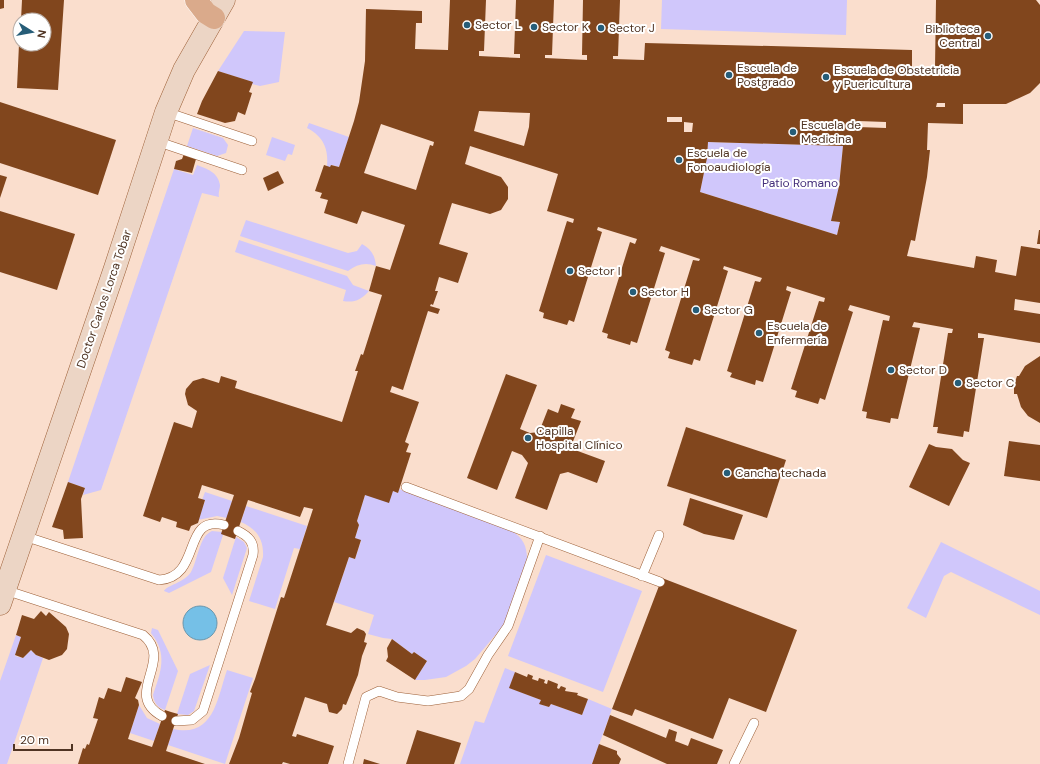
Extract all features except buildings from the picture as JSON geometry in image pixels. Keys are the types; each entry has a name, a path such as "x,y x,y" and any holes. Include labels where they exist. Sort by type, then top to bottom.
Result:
{"main road":[{"path":"196,0 206,13 219,9"},
{"name":"Doctor Carlos Lorca Tobar","path":"2,597 115,268 166,112 184,70 219,9"}],"lane":[{"path":"166,112 252,141"},
{"path":"156,140 242,170"},
{"path":"406,486 660,582"},
{"path":"24,536 159,580 166,580 183,569 196,536 203,528 211,524 224,526"},
{"path":"176,721 192,720 203,711 254,555 252,543 248,537 238,531"},
{"path":"642,576 659,535"},
{"path":"348,764 366,697 379,691 397,697 416,700 440,700 461,696 469,689 488,655 508,626 540,536"},
{"path":"2,597 84,616 143,635 153,648 154,662 146,689 146,696 151,707 162,716"},
{"path":"734,764 754,723"}],"green space":[{"path":"662,0 847,0 846,35 661,29"},
{"path":"244,31 285,32 279,82 260,86 218,71"},
{"path":"309,123 349,137 339,167 332,165 327,167 327,154 324,144 313,131 307,128"},
{"path":"193,128 223,138 228,145 226,153 217,156 187,146"},
{"path":"272,137 295,145 292,155 288,154 285,161 266,155"},
{"name":"Patio Romano","path":"708,142 843,146 839,186 832,221 840,222 837,235 700,192 707,158"},
{"path":"197,165 212,172 217,177 220,185 219,197 202,193 101,490 83,495 85,488 68,482 174,169 193,175"},
{"path":"246,220 348,253 357,251 362,244 372,253 376,266 362,264 348,271 240,236"},
{"path":"239,240 347,276 353,285 369,291 357,300 351,302 343,301 346,290 235,252"},
{"path":"399,489 512,531 522,540 526,550 527,559 509,619 475,659 466,666 446,677 415,680 427,661 414,652 412,654 392,639 368,634 374,615 334,602 349,557 355,559 361,541 355,538 359,525 357,521 365,495 393,491 398,493"},
{"path":"205,492 232,501 227,518 217,516 198,520 205,501 202,500"},
{"path":"246,506 307,526 300,549 294,548 275,609 249,601 263,557 263,551 261,540 255,532 241,522"},
{"path":"212,531 222,532 223,535 211,572 169,593 164,591 168,587 188,576 193,567 201,543"},
{"path":"236,537 244,542 247,548 232,595 223,578"},
{"path":"941,542 1040,591 1040,615 951,572 944,576 926,618 907,608"},
{"path":"546,555 642,591 603,692 508,656"},
{"path":"152,628 158,630 178,671 165,710 157,705 153,695 160,671 161,656 160,648 151,633"},
{"path":"16,635 21,637 15,656 23,658 31,650 36,655 43,658 7,764 0,764 0,681"},
{"path":"210,665 194,711 188,715 177,714 190,674"},
{"path":"505,668 515,672 510,688 541,700 540,704 549,707 551,704 582,715 588,699 612,709 592,764 460,764 475,721 484,723"},
{"path":"227,670 253,678 225,764 168,745 173,729 187,730 197,728 212,714"},
{"path":"139,705 147,718 160,724 154,741 130,733"}],"water":[{"path":"197,606 203,606 207,607 214,613 217,623 216,630 210,637 203,640 197,640 193,639 186,633 183,626 183,620 184,616 190,609"}],"place":[{"name":"Sector L","path":"467,25"},
{"name":"Sector K","path":"534,27"},
{"name":"Sector J","path":"601,28"},
{"name":"Biblioteca Central","path":"988,36"},
{"name":"Escuela de Postgrado","path":"729,75"},
{"name":"Escuela de Obstetricia y Puericultura","path":"826,77"},
{"name":"Escuela de Medicina","path":"793,132"},
{"name":"Escuela de Fonoaudiología","path":"679,160"},
{"name":"Sector I","path":"570,271"},
{"name":"Sector H","path":"633,292"},
{"name":"Sector G","path":"696,310"},
{"name":"Escuela de Enfermería","path":"759,333"},
{"name":"Sector D","path":"891,370"},
{"name":"Sector C","path":"958,383"},
{"name":"Capilla Hospital Clínico","path":"528,438"},
{"name":"Cancha techada","path":"727,473"}]}
